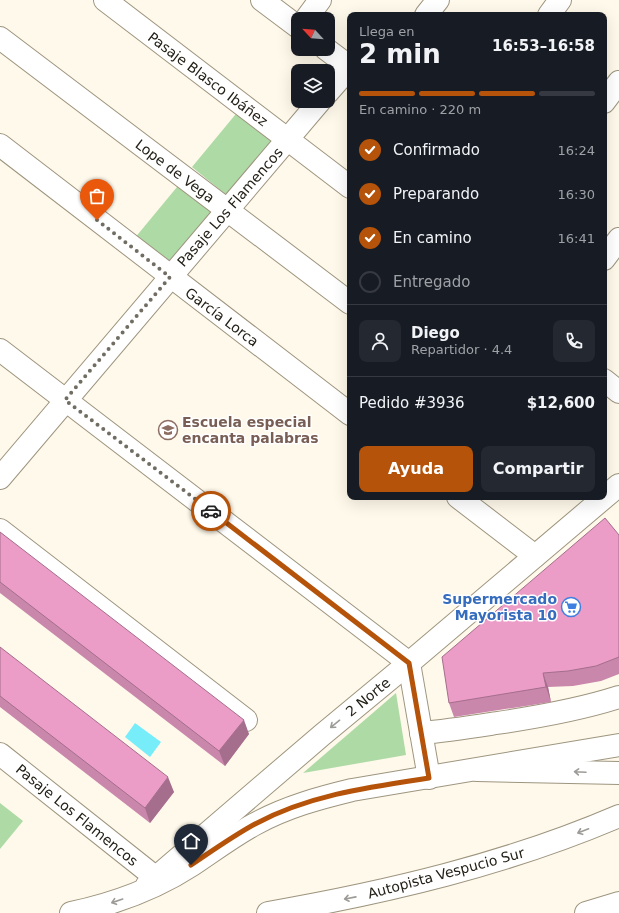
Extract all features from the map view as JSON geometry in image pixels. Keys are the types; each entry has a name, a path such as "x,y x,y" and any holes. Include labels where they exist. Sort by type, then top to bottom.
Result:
{"main road":[{"name":"Pasaje Blasco Ibáñez","path":"105,0 347,185"},
{"path":"262,0 291,22"},
{"path":"311,12 320,0"},
{"path":"428,12 438,0"},
{"path":"551,12 560,0"},
{"name":"Lope de Vega","path":"0,38 347,301"},
{"path":"335,56 347,65"},
{"path":"335,84 347,70"},
{"path":"607,98 619,82"},
{"name":"Pasaje Los Flamencos","path":"0,478 314,108"},
{"name":"García Lorca","path":"0,145 347,412"},
{"path":"607,255 619,239"},
{"path":"607,261 619,271"},
{"path":"0,350 409,663 429,778"},
{"path":"607,382 619,392"},
{"path":"462,500 535,556"},
{"name":"2 Norte","path":"136,894 600,500"},
{"path":"0,530 246,720"},
{"path":"421,733 536,718 565,712 619,697"},
{"path":"71,913 112,903 136,894 173,876 232,837 276,814 297,805 331,795 619,746"},
{"name":"Pasaje Los Flamencos","path":"0,754 155,877"},
{"path":"477,770 619,773"},
{"name":"Autopista Vespucio Sur","path":"268,913 365,895 427,880 548,844 619,816"},
{"path":"586,913 619,903"}],"green space":[{"path":"240,109 278,140 230,198 192,167"},
{"path":"182,181 219,212 171,271 134,239"},
{"path":"396,693 406,755 303,773"},
{"path":"0,803 23,821 0,849"}],"water":[{"path":"135,723 161,742 150,757 125,737"}],"building":[{"name":"Supermercado Mayorista 10","path":"605,518 619,535 619,657 596,666 568,671 543,673 546,687 449,703 442,657"},
{"path":"0,532 244,720 219,751 0,582"},
{"path":"0,647 168,777 145,808 0,696"}],"way so far":[{"path":"97,220 170,277 65,400 211,511"}],"place":[{"name":"Escuela especial encanta palabras","path":"168,430"},
{"name":"Supermercado Mayorista 10","path":"571,607"}],"route":[{"path":"191,865 232,837 256,823 297,805 352,790 429,778 409,663 211,511"}]}
